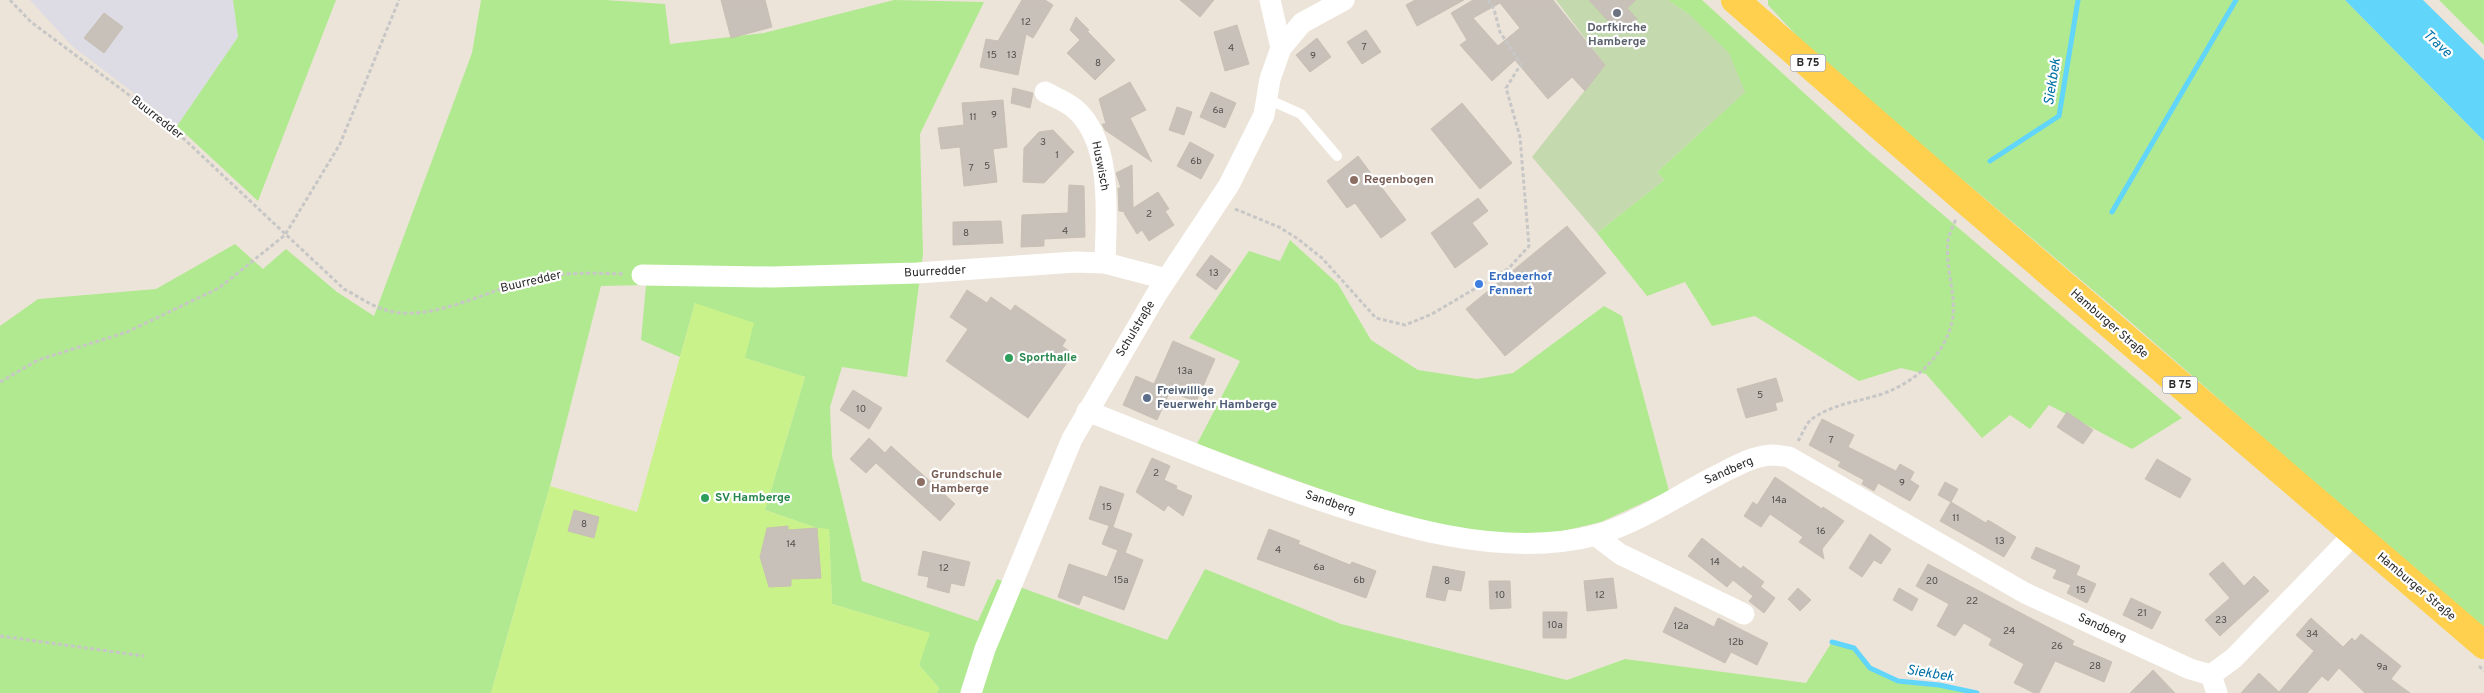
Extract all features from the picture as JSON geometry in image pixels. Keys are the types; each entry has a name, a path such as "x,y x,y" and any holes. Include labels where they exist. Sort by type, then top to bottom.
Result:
{"main road":[{"name":"Hamburger Straße","path":"1738,1 2484,645"}],"street":[{"path":"1270,0 1281,48"},
{"name":"Schulstraße","path":"972,693 985,649 1072,439 1087,410 1166,279 1219,202 1264,115 1270,79 1281,48 1302,23 1344,0"},
{"name":"Huswisch","path":"1045,92 1075,109 1092,131 1099,150 1106,193 1105,263"},
{"name":"Buurredder","path":"642,275 772,277 917,273 1075,262 1105,263 1166,279"},
{"name":"Sandberg","path":"1087,410 1235,470 1398,525 1444,535 1518,543 1557,542 1595,535 1617,528 1738,464 1770,455 1789,457 2025,593 2190,669 2214,684 2240,652 2354,534"},
{"path":"1595,535 1620,554 1744,614"}],"lane":[{"path":"1267,99 1301,114 1337,156"}],"path":[{"name":"Buurredder","path":"10,0 31,22 168,124 285,236 344,289 376,307 409,314 443,308 534,278 573,272 642,275"},
{"path":"0,382 38,360 127,332 219,288 285,236 340,144 399,0"},
{"path":"1219,202 1280,227 1298,239 1322,258 1376,318 1383,320 1405,325 1432,314 1508,269 1529,246 1520,137 1506,88 1521,64 1500,32 1494,9 1488,0"},
{"path":"1789,457 1810,420 1845,402 1880,394 1911,380 1933,360 1946,340 1953,319 1954,289 1949,271 1948,240 1956,218"},
{"path":"0,636 144,656"}],"shaded area":[{"path":"30,0 233,0 238,37 177,126 72,46"}],"green space":[{"path":"233,0 336,0 258,201 177,126 238,37"},
{"path":"481,0 605,0 665,4 670,44 764,33 894,0 984,2 920,134 923,254 907,377 842,367 830,407 832,456 862,581 978,621 997,579 1167,640 1205,569 1341,624 1567,680 1625,659 1806,683 1832,642 1854,648 1870,668 1898,681 1939,685 1977,693 937,693 939,688 919,665 929,633 832,604 829,530 817,528 765,510 805,377 745,358 695,303 680,357 641,340 646,285 601,286 550,486 491,693 0,693 0,326 38,299 156,289 235,244 263,269 286,249 337,292 374,316 472,53"},
{"path":"1556,0 1668,0 1691,16 1729,53 1745,92 1657,172 1664,180 1597,233 1532,157 1605,65"},
{"path":"1668,0 1702,0 1868,151 2182,418 2132,449 2049,405 2030,429 2010,415 1982,438 1926,374 1901,368 1859,381 1755,316 1712,326 1685,282 1647,296 1597,233 1664,180 1657,172 1745,92 1691,16"},
{"path":"1768,0 2345,0 2484,141 2484,630 2127,319 1813,53 1768,5"},
{"path":"2439,0 2484,0 2484,45"},
{"path":"1290,240 1338,284 1371,340 1418,370 1477,379 1513,373 1604,306 1622,316 1669,491 1601,522 1546,535 1479,534 1418,525 1197,444 1240,361 1189,338 1249,251 1280,261"},
{"name":"SV Hamberge","path":"695,303 754,323 745,358 805,377 765,510 817,528 829,529 832,604 930,633 919,665 939,688 937,693 491,693 550,486 637,512"}],"water":[{"name":"Trave","path":"2345,0 2423,0 2484,60 2484,141"}],"building":[{"path":"721,0 765,0 772,27 731,38"},
{"path":"1022,0 1045,0 1053,5 1033,38 1026,34 1018,75 980,67 986,39 998,41"},
{"path":"1180,0 1214,0 1200,17"},
{"path":"1415,0 1464,0 1417,26 1406,5"},
{"path":"1473,0 1553,0 1605,65 1585,91 1572,77 1548,99 1515,60 1492,81 1460,45 1467,40 1451,13","holes":["1500,3 1520,28 1498,46 1473,18"]},
{"name":"Dorfkirche Hamberge","path":"1589,0 1636,0 1627,8 1637,19 1620,34"},
{"path":"104,13 123,27 104,53 84,38"},
{"path":"1076,17 1089,30 1080,40 1070,30"},
{"path":"1237,25 1249,64 1225,71 1214,32"},
{"path":"1366,30 1381,52 1362,64 1347,42"},
{"path":"1088,32 1115,60 1095,80 1067,53"},
{"path":"1317,38 1331,57 1310,72 1296,55"},
{"path":"1130,82 1146,110 1130,118 1152,162 1105,130 1102,124 1106,124 1099,99"},
{"path":"1013,88 1033,93 1030,108 1011,103"},
{"path":"1211,92 1236,103 1225,128 1200,117"},
{"path":"1003,100 1007,147 993,149 997,182 964,186 960,147 941,149 938,128 964,125 962,103"},
{"path":"1462,103 1512,163 1480,189 1431,129"},
{"path":"1177,107 1192,112 1184,135 1169,130"},
{"path":"1053,130 1074,152 1044,183 1023,182 1024,148 1039,132"},
{"path":"1190,142 1214,155 1201,179 1177,166"},
{"path":"1358,156 1406,220 1381,238 1355,203 1347,208 1327,181"},
{"path":"1132,165 1133,208 1158,192 1169,209 1165,211 1174,225 1149,241 1142,230 1137,234 1124,213 1126,212 1119,211 1118,188 1121,188 1116,173"},
{"path":"1069,185 1084,186 1085,237 1044,239 1044,246 1021,247 1022,215 1068,213"},
{"path":"1478,198 1488,211 1472,223 1488,244 1455,268 1431,233"},
{"path":"1001,221 1003,243 953,245 953,222"},
{"path":"1567,226 1606,273 1505,356 1466,309"},
{"path":"1211,255 1231,270 1216,290 1196,275"},
{"name":"Sporthalle","path":"967,290 987,303 991,297 1011,311 1015,305 1066,340 1062,346 1073,354 1028,418 946,361 968,329 950,317"},
{"name":"Freiwillige Feuerwehr Hamberge","path":"1173,341 1215,359 1196,402 1170,391 1157,420 1123,405 1136,376 1154,384"},
{"path":"1776,378 1783,401 1775,403 1777,410 1746,418 1737,389"},
{"path":"853,390 882,408 869,429 840,410"},
{"path":"2067,412 2093,430 2083,444 2057,427"},
{"path":"1822,419 1854,435 1848,447 1896,471 1900,464 1914,472 1910,480 1919,486 1910,501 1878,483 1874,491 1862,484 1864,480 1838,466 1841,462 1809,445"},
{"path":"869,438 885,453 891,446 955,504 940,521 876,463 866,473 850,459"},
{"path":"1152,458 1170,466 1164,480 1177,486 1176,489 1192,496 1183,516 1168,505 1164,511 1136,492"},
{"path":"2157,459 2191,479 2180,498 2145,479"},
{"path":"1775,477 1822,509 1823,507 1844,521 1822,549 1824,559 1799,542 1803,537 1770,514 1761,527 1744,516 1753,502 1757,505"},
{"path":"1945,482 1958,489 1951,502 1938,495"},
{"path":"1100,486 1124,494 1113,527 1089,519"},
{"path":"1951,502 1986,523 1988,520 2016,537 2004,557 1940,521"},
{"path":"574,510 599,517 594,538 568,531"},
{"path":"788,526 788,530 817,528 821,578 791,579 791,586 769,587 760,557 767,528"},
{"path":"1109,526 1132,534 1125,553 1102,544"},
{"path":"1269,529 1300,541 1298,544 1350,565 1352,562 1376,571 1366,598 1257,559"},
{"path":"1870,534 1891,549 1881,564 1874,560 1862,577 1849,568"},
{"path":"1702,538 1741,569 1743,566 1764,582 1753,596 1733,580 1727,587 1688,556"},
{"path":"2036,547 2080,566 2076,575 2096,584 2087,603 2067,593 2071,585 2053,578 2057,570 2031,558"},
{"path":"1118,550 1143,560 1124,610 1083,595 1079,605 1058,597 1069,564 1107,577"},
{"path":"923,551 970,562 964,586 951,583 949,593 927,587 929,577 918,575"},
{"path":"2223,562 2244,586 2254,576 2269,591 2220,636 2205,620 2230,598 2209,574"},
{"path":"1928,564 2074,641 2072,645 2112,662 2104,682 2055,661 2039,693 2034,693 2014,683 2024,664 1989,645 1992,639 1964,623 1955,636 1937,626 1949,604 1916,586"},
{"path":"1433,566 1465,572 1461,591 1448,589 1445,601 1426,597"},
{"path":"1613,578 1617,608 1587,611 1584,581"},
{"path":"1489,581 1510,581 1511,608 1490,609"},
{"path":"1761,587 1775,598 1764,613 1749,601"},
{"path":"1798,588 1811,600 1800,611 1788,599"},
{"path":"1899,588 1918,599 1912,611 1893,600"},
{"path":"2131,598 2161,612 2152,629 2123,615"},
{"path":"1675,607 1714,627 1718,618 1768,643 1757,665 1731,652 1725,663 1663,632"},
{"path":"1543,612 1567,612 1566,638 1543,638"},
{"path":"2311,618 2343,647 2352,638 2355,641 2361,634 2401,666 2391,679 2410,693 2365,693 2339,668 2328,681 2322,676 2307,693 2241,693 2259,673 2279,692 2314,651 2296,635"},
{"path":"2153,670 2175,693 2130,693"}],"waterway":[{"name":"Siekbek","path":"1990,161 2059,116 2078,0"},
{"path":"2112,212 2236,0"},
{"name":"Siekbek","path":"1832,642 1854,648 1870,668 1898,681 1939,685 1977,693"}],"place":[{"name":"Dorfkirche Hamberge","path":"1617,13"},
{"name":"Regenbogen","path":"1354,180"},
{"name":"Erdbeerhof Fennert","path":"1479,284"},
{"name":"Sporthalle","path":"1009,358"},
{"name":"Freiwillige Feuerwehr Hamberge","path":"1147,398"},
{"name":"Grundschule Hamberge","path":"921,482"},
{"name":"SV Hamberge","path":"705,498"}]}
